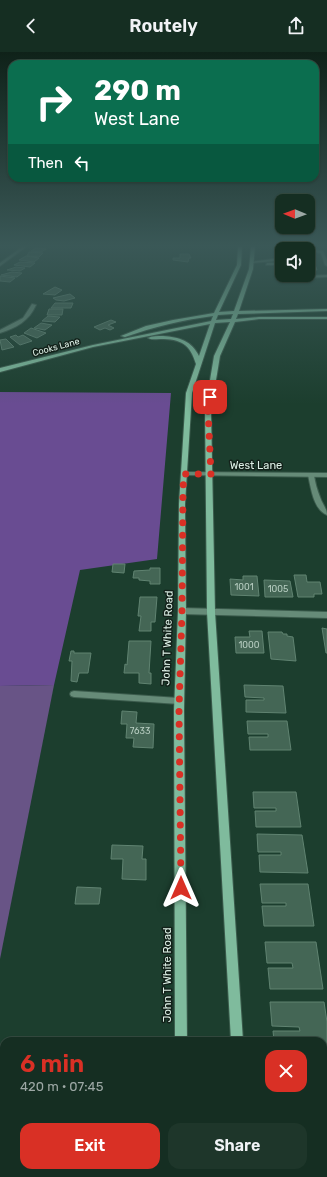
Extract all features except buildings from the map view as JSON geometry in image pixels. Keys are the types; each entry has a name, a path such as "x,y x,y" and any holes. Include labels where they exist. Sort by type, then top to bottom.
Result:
{"main road":[{"name":"John T White Road","path":"181,1037 179,701 184,474 189,392 215,318 223,300"},
{"path":"237,1037 211,612 211,474 208,410 218,356 241,300"},
{"name":"Cooks Lane","path":"116,341 132,332 166,322 327,310"},
{"name":"Cooks Lane","path":"0,370 215,318 235,316 327,318"},
{"path":"116,341 152,338 180,340 194,349 199,365"}],"street":[{"path":"0,332 24,321 30,314 34,305"},
{"name":"West Lane","path":"184,474 327,475"},
{"path":"182,611 327,615"}],"lane":[{"path":"311,475 315,495 322,509 327,513"},
{"path":"74,694 179,701"}],"shaded area":[{"path":"0,392 171,393 157,559 80,570 54,685 0,686"},
{"path":"54,685 0,959 0,686"}],"route":[{"path":"181,888 179,710 182,611 182,504 184,474 211,474 208,410 210,397"}]}
